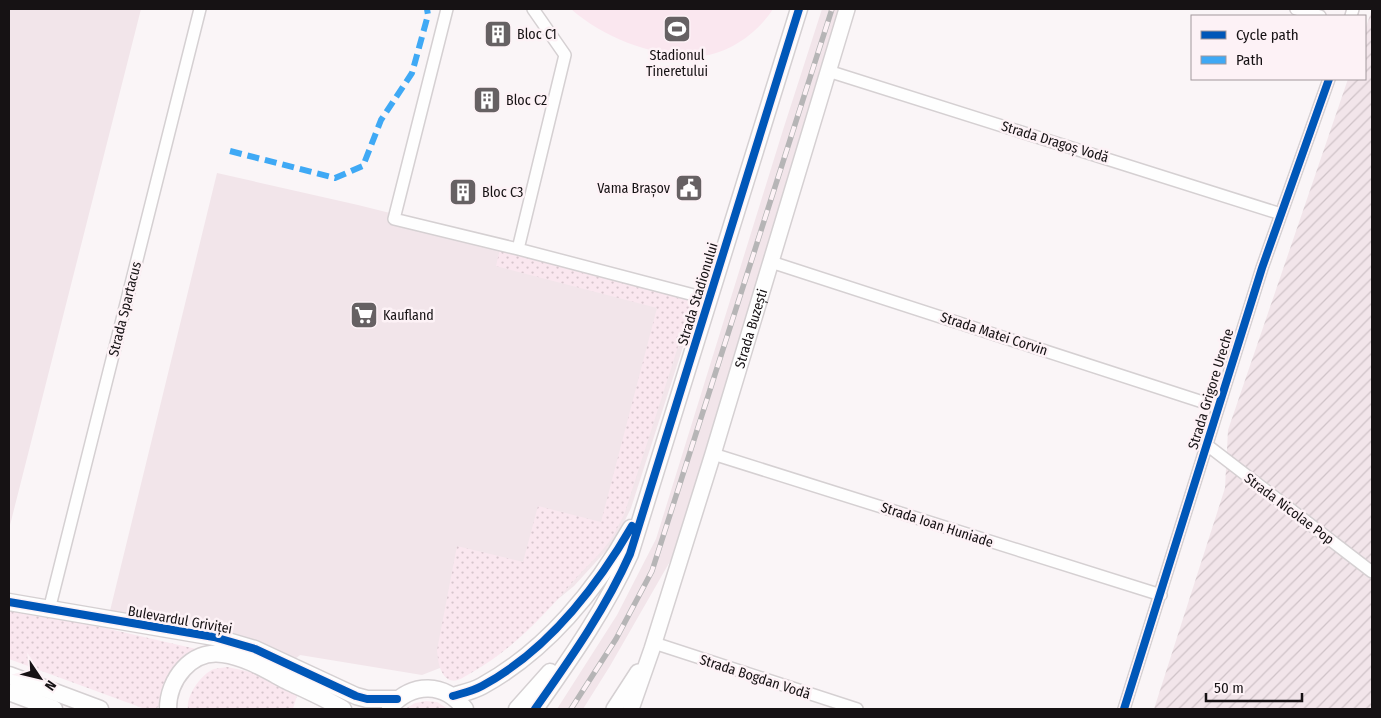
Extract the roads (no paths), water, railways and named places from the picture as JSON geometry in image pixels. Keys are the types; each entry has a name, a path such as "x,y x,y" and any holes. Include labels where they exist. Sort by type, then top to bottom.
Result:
{"main road":[{"name":"Strada Stadionului","path":"616,584 630,554 642,509 799,9"},
{"name":"Strada Buzești","path":"631,709 653,646 713,454 848,9"},
{"path":"453,696 481,686 504,672 554,631 605,569 642,509"},
{"path":"517,709 566,653 616,584"},
{"path":"535,709 581,642 616,584"},
{"name":"Bulevardul Griviței","path":"9,602 214,637 238,643 356,696 393,704"},
{"name":"Strada Buzești","path":"614,709 653,646"},
{"path":"168,709 170,692 174,681 182,670 199,657 210,654 223,654 257,666 343,709"},
{"path":"9,675 100,709"},
{"path":"393,704 414,690 425,688 439,690 453,696 465,709"},
{"path":"9,692 54,709"}],"street":[{"name":"Strada Spartacus","path":"49,610 200,9"},
{"name":"Strada Stadionului","path":"447,9 394,219 709,299"},
{"path":"518,249 565,55 534,9"},
{"path":"1296,9 1317,15"},
{"name":"Strada Dragoș Vodă","path":"828,71 1281,214"},
{"name":"Strada Grigore Ureche","path":"1124,709 1161,595 1218,406 1281,214 1329,80"},
{"name":"Strada Matei Corvin","path":"771,262 1218,406"},
{"name":"Strada Nicolae Pop","path":"1207,445 1372,572"},
{"name":"Strada Ioan Huniade","path":"713,454 1161,595"},
{"name":"Strada Bogdan Vodă","path":"653,646 857,709"}],"railway":[{"path":"571,709 616,639 652,571 832,9"}],"place":[{"name":"Stadionul Tineretului","path":"677,29"},
{"name":"Bloc C1","path":"498,34"},
{"name":"Bloc C2","path":"487,100"},
{"name":"Vama Brașov","path":"689,188"},
{"name":"Bloc C3","path":"463,192"},
{"name":"Kaufland","path":"364,315"}]}
